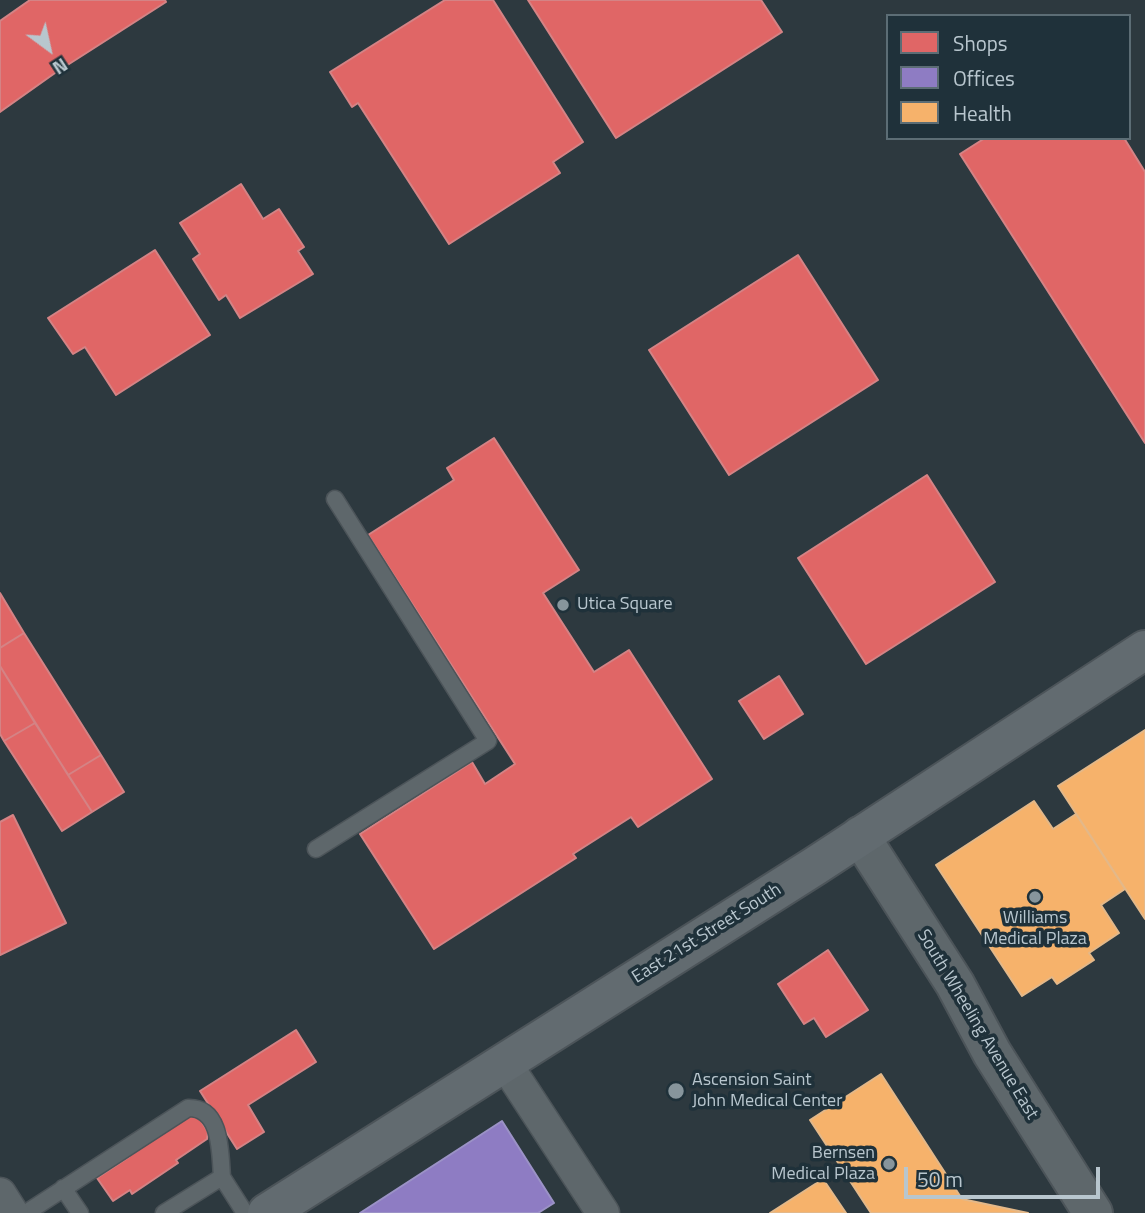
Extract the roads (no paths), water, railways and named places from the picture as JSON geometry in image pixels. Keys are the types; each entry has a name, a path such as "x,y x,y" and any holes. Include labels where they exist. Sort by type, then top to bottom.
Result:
{"main road":[{"name":"East 21st Street South","path":"267,1213 860,836 1145,650"}],"street":[{"name":"South Wheeling Avenue East","path":"860,836 955,984 992,1053 1093,1213"},
{"path":"505,1063 603,1213"},
{"path":"0,1194 12,1213"}],"lane":[{"path":"316,849 488,741 335,499"},
{"path":"26,1213 188,1108 197,1108 205,1113 219,1134 222,1177 245,1213"},
{"path":"164,1213 222,1177"},
{"path":"63,1188 77,1212"}],"place":[{"name":"Utica Square","path":"563,605"},
{"name":"Williams Medical Plaza","path":"1035,897"},
{"name":"Ascension Saint John Medical Center","path":"676,1091"},
{"name":"Bernsen Medical Plaza","path":"889,1164"}]}
